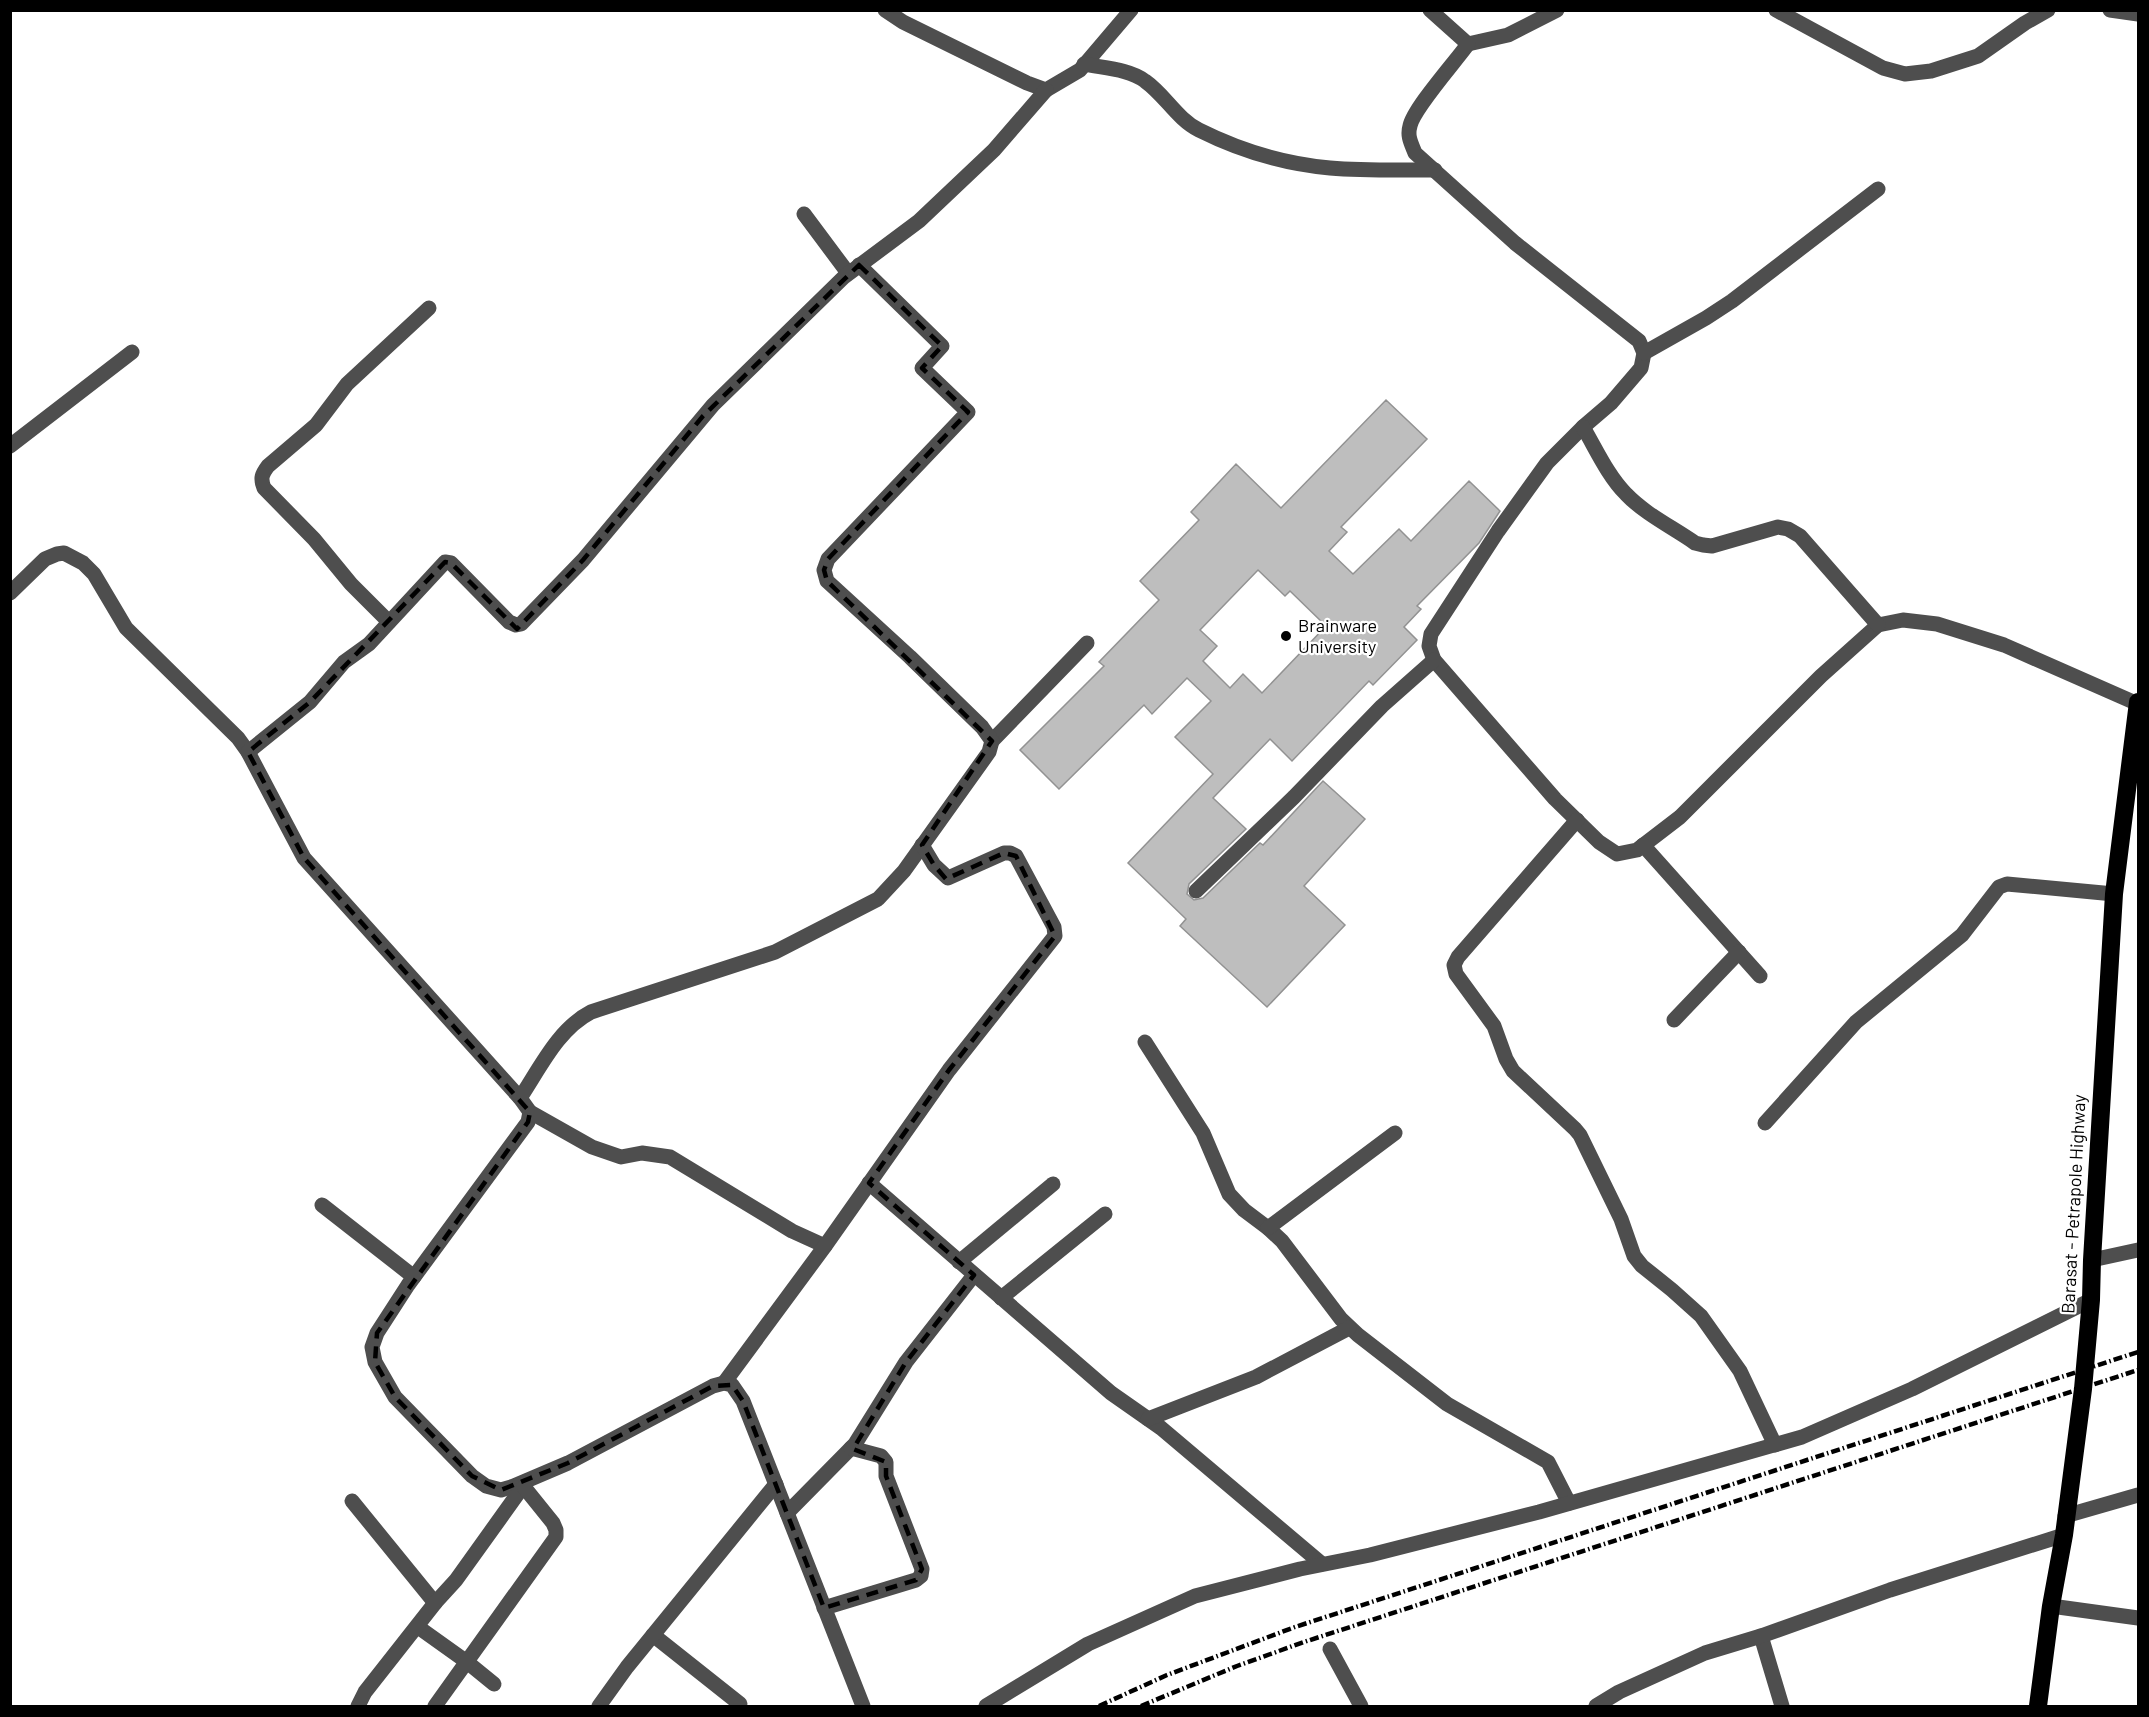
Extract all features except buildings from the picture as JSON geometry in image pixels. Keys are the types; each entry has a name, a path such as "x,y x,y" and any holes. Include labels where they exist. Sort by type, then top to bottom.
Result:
{"highway":[{"name":"Barasat - Petrapole Highway","path":"2038,1707 2050,1606 2064,1535 2083,1389 2091,1300 2114,894 2138,703"}],"street":[{"path":"885,10 903,22 1006,73 1046,90"},
{"path":"248,752 310,702 344,662 369,644 444,562 451,563 509,622 516,625 521,624 583,560 703,416 854,269 920,221 999,145 1046,90 1080,70 1131,10"},
{"path":"1430,10 1468,44"},
{"path":"1557,10 1508,35 1468,44 1420,106 1410,124 1409,140 1415,153 1515,243 1639,341 1644,353 1641,368 1611,403 1583,427 1548,463 1522,496 1431,634 1430,646 1434,660 1555,800 1599,842 1617,854 1637,850 1680,817 1821,676 1878,625 1903,620 1937,624 2004,645 2138,703"},
{"path":"1776,10 1883,68 1905,74 1931,71 1978,56 2048,10"},
{"path":"2110,10 2139,14"},
{"path":"1084,64 1139,77 1196,129 1227,142 1286,161 1331,168 1435,170"},
{"path":"1644,353 1718,311 1878,189"},
{"path":"804,214 854,269 942,346 922,368 968,412 828,559 824,570 827,581 910,657 982,727 992,741"},
{"path":"389,622 351,585 321,548 264,488 261,481 262,473 315,425 347,384 429,308"},
{"path":"10,446 132,352"},
{"path":"1583,427 1614,480 1635,503 1695,543 1703,545 1712,546 1778,527 1788,529 1800,536 1878,625"},
{"path":"10,593 45,559 57,554 64,553 83,563 93,573 126,628 230,729 248,752 304,858 520,1098 530,1112 592,1147 621,1157 642,1153 670,1157 792,1231 825,1246"},
{"path":"520,1098 576,1020 591,1012 739,965 800,940 878,899 904,871 988,752 992,741 1087,643"},
{"path":"1196,891 1294,797 1382,706 1434,660"},
{"path":"1577,820 1458,957 1454,965 1456,974 1494,1026 1513,1071 1575,1129 1585,1142 1621,1219 1634,1256 1642,1266 1701,1316 1740,1371 1775,1445"},
{"path":"724,1383 825,1246 949,1070 1055,936 1054,927 1016,856 1004,853 948,878 933,865 922,844"},
{"path":"1643,845 1760,976"},
{"path":"1765,1122 1856,1022 1962,934 1999,887 2007,884 2114,894"},
{"path":"1674,1020 1739,952"},
{"path":"1144,1042 1203,1133 1229,1194 1244,1210 1281,1241 1349,1328 1447,1404 1548,1462 1569,1503"},
{"path":"530,1112 528,1122 414,1277 377,1333 372,1347 375,1362 394,1397 472,1476 486,1486 501,1490 526,1483 568,1463 713,1386 724,1383 732,1385 743,1401 863,1707"},
{"path":"1268,1228 1395,1133"},
{"path":"869,1183 1111,1393 1161,1428 1322,1564"},
{"path":"959,1262 1053,1184"},
{"path":"322,1205 414,1277"},
{"path":"1001,1298 1105,1214"},
{"path":"2092,1260 2139,1250"},
{"path":"787,1513 860,1437 906,1362 974,1275"},
{"path":"986,1707 1088,1644 1195,1596 1322,1564 1370,1555 1569,1503 1802,1437 1912,1389 2091,1300"},
{"path":"1148,1419 1256,1377 1349,1328"},
{"path":"824,1608 916,1580 921,1576 922,1569 886,1476 886,1462 881,1456 851,1448"},
{"path":"358,1707 365,1692 456,1580 526,1483"},
{"path":"435,1707 556,1537 553,1523 526,1483"},
{"path":"599,1707 627,1667 776,1484"},
{"path":"2066,1516 2139,1496"},
{"path":"352,1501 435,1603"},
{"path":"1596,1707 1618,1692 1705,1653 1761,1636 1890,1590 2064,1535"},
{"path":"2050,1606 2139,1618"},
{"path":"418,1627 494,1684"},
{"path":"654,1635 740,1704"},
{"path":"1761,1636 1782,1707"},
{"path":"1330,1649 1361,1707"}],"highlighted area":[{"path":"859,265 942,346 922,368 968,412 828,559 824,570 827,581 992,741 922,845 934,865 946,879 1004,853 1016,856 1055,936 949,1070 869,1183 974,1275 906,1362 853,1449 886,1462 886,1476 922,1569 916,1580 824,1608 743,1401 732,1385 713,1386 568,1463 501,1490 472,1476 395,1397 375,1362 377,1333 528,1122 530,1112 304,858 248,752 310,702 445,562 451,563 517,629 583,560 703,416"}],"railway":[{"path":"1099,1706 1167,1675 1295,1627 2138,1352"},
{"path":"1141,1706 1237,1666 1304,1642 2138,1370"}],"place":[{"name":"Brainware University","path":"1286,636"}]}
